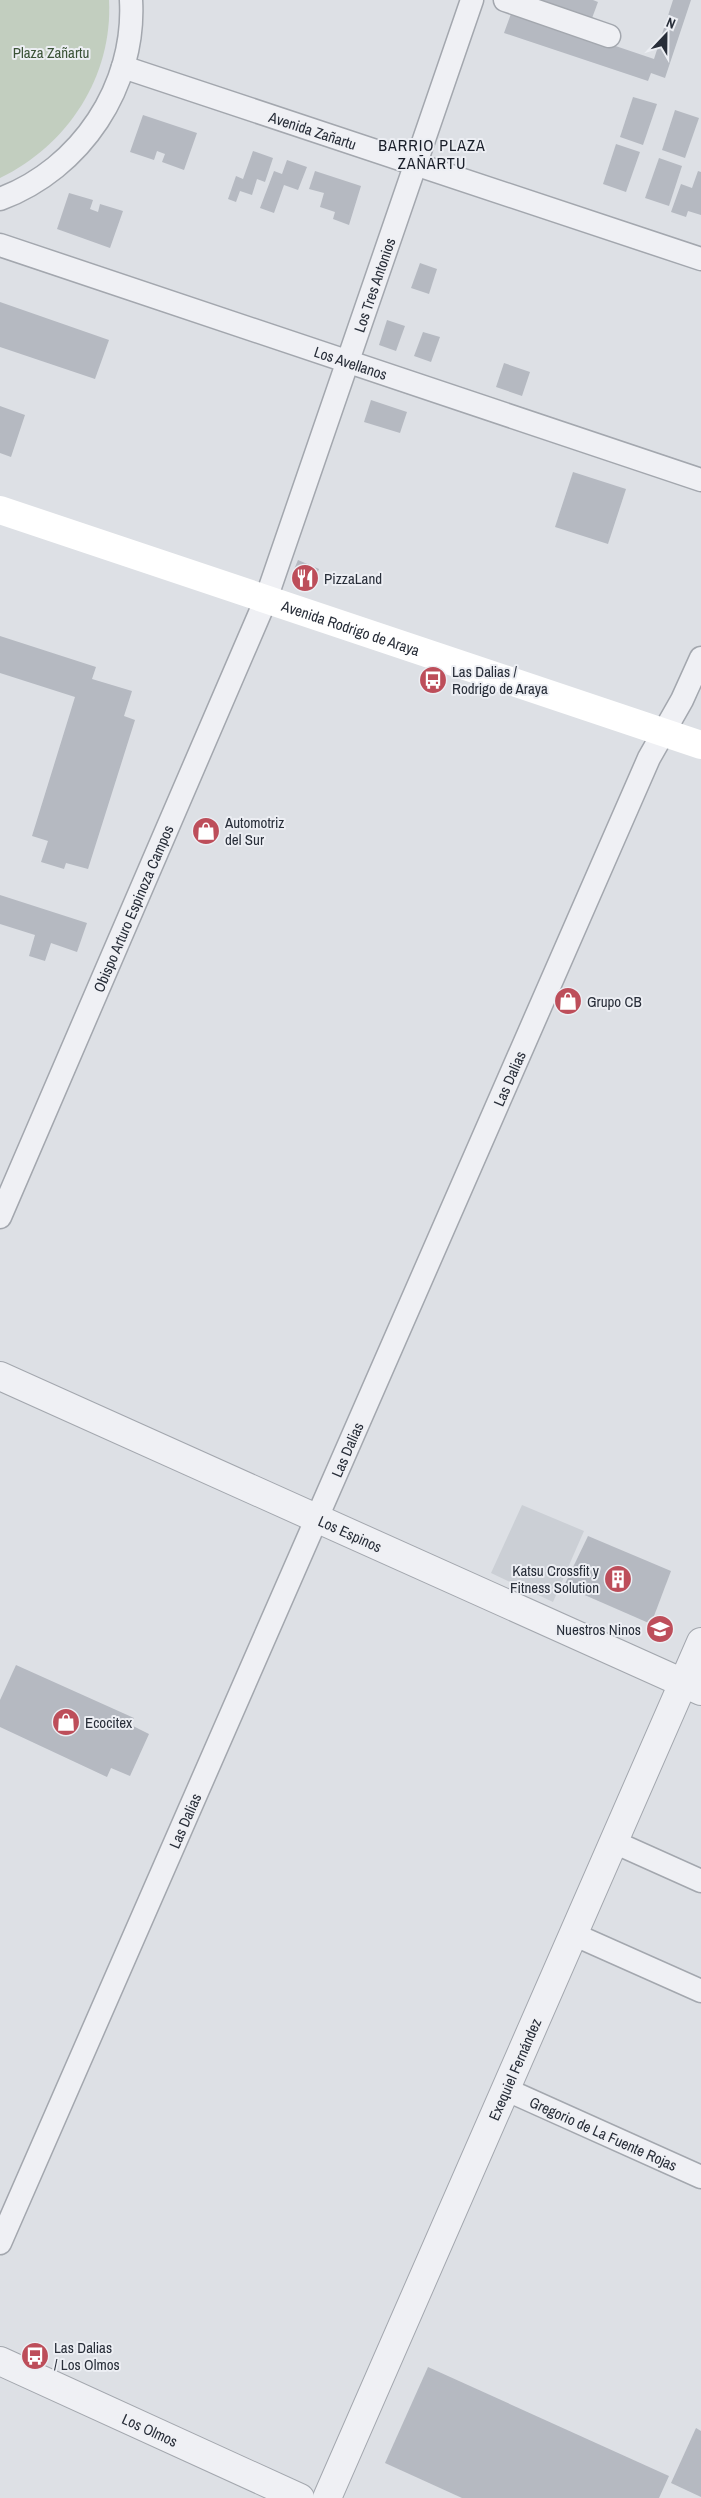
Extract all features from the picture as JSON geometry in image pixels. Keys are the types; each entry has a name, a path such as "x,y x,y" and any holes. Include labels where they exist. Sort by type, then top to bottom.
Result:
{"main road":[{"name":"Avenida Rodrigo de Araya","path":"0,510 701,744"}],"street":[{"path":"0,199 41,178 63,161 83,141 107,106 123,67 129,39 130,0"},
{"name":"Los Tres Antonios","path":"266,599 472,0"},
{"path":"505,0 610,36"},
{"name":"Avenida Zañartu","path":"123,67 701,259"},
{"name":"Los Avellanos","path":"0,245 701,480"},
{"name":"Obispo Arturo Espinoza Campos","path":"0,1217 266,599"},
{"name":"Las Dalias","path":"0,2243 649,758 682,700 701,658"},
{"name":"Los Espinos","path":"0,1376 692,1687"},
{"name":"Exequiel Fernández","path":"327,2498 614,1842 692,1687 701,1642"},
{"path":"614,1842 701,1881"},
{"path":"573,1934 701,1991"},
{"name":"Gregorio de La Fuente Rojas","path":"506,2089 701,2177"},
{"name":"Los Olmos","path":"0,2361 300,2498"}],"shaded area":[{"path":"522,1505 584,1531 553,1602 491,1573"}],"green space":[{"name":"Plaza Zañartu","path":"0,0 109,0 108,28 103,55 94,81 82,105 46,147 24,164 0,178"}],"building":[{"path":"531,0 593,0 598,2 591,21"},
{"path":"673,0 691,0 665,78 651,73 648,81 504,33 512,11 654,59"},
{"path":"633,97 657,104 643,145 620,137"},
{"path":"675,110 699,118 685,158 662,150"},
{"path":"143,115 197,133 184,170 162,162 165,154 157,151 154,160 130,152"},
{"path":"616,144 640,152 626,192 603,184"},
{"path":"253,151 273,158 265,182 257,179 252,195 240,191 236,202 228,199 236,176 243,179"},
{"path":"659,158 682,166 669,206 645,198"},
{"path":"287,160 307,167 298,190 284,185 274,213 260,208 274,171 282,174"},
{"path":"315,171 361,186 349,225 333,219 335,212 320,207 324,193 309,189"},
{"path":"698,171 701,172 701,215 688,211 686,217 671,212 681,184 692,188"},
{"path":"69,193 93,200 90,209 98,212 100,204 123,211 110,248 57,229"},
{"path":"420,263 437,269 429,294 411,288"},
{"path":"0,302 109,340 95,379 0,347"},
{"path":"387,320 405,326 396,351 379,345"},
{"path":"423,332 440,337 431,362 414,356"},
{"path":"504,363 530,372 522,396 496,387"},
{"path":"371,400 407,412 400,433 364,422"},
{"path":"0,406 25,415 11,457 0,453"},
{"path":"573,472 626,489 608,544 555,527"},
{"name":"PizzaLand","path":"298,560 319,569 311,589 298,584 293,572"},
{"path":"0,636 96,667 92,679 132,691 124,716 135,720 88,869 66,863 64,869 41,862 48,841 32,836 75,697 0,673"},
{"path":"0,895 87,923 77,952 51,943 45,961 29,956 35,935 0,924"},
{"name":"Katsu Crossfit y Fitness Solution","path":"588,1536 671,1571 651,1624 564,1586"},
{"name":"Ecocitex","path":"16,1665 134,1718 131,1725 149,1734 130,1776 111,1768 107,1777 0,1727 0,1700"},
{"path":"428,2367 669,2476 659,2498 462,2498 385,2463"},
{"path":"696,2428 701,2431 701,2497 671,2483"}],"place":[{"name":"PizzaLand","path":"305,578"},
{"name":"Las Dalias / Rodrigo de Araya","path":"433,680"},
{"name":"Automotriz del Sur","path":"206,831"},
{"name":"Grupo CB","path":"568,1001"},
{"name":"Katsu Crossfit y Fitness Solution","path":"618,1579"},
{"name":"Nuestros Ninos","path":"660,1629"},
{"name":"Ecocitex","path":"66,1722"},
{"name":"Las Dalias / Los Olmos","path":"35,2356"}],"district":[{"name":"BARRIO PLAZA ZAÑARTU","path":"432,154"}]}
